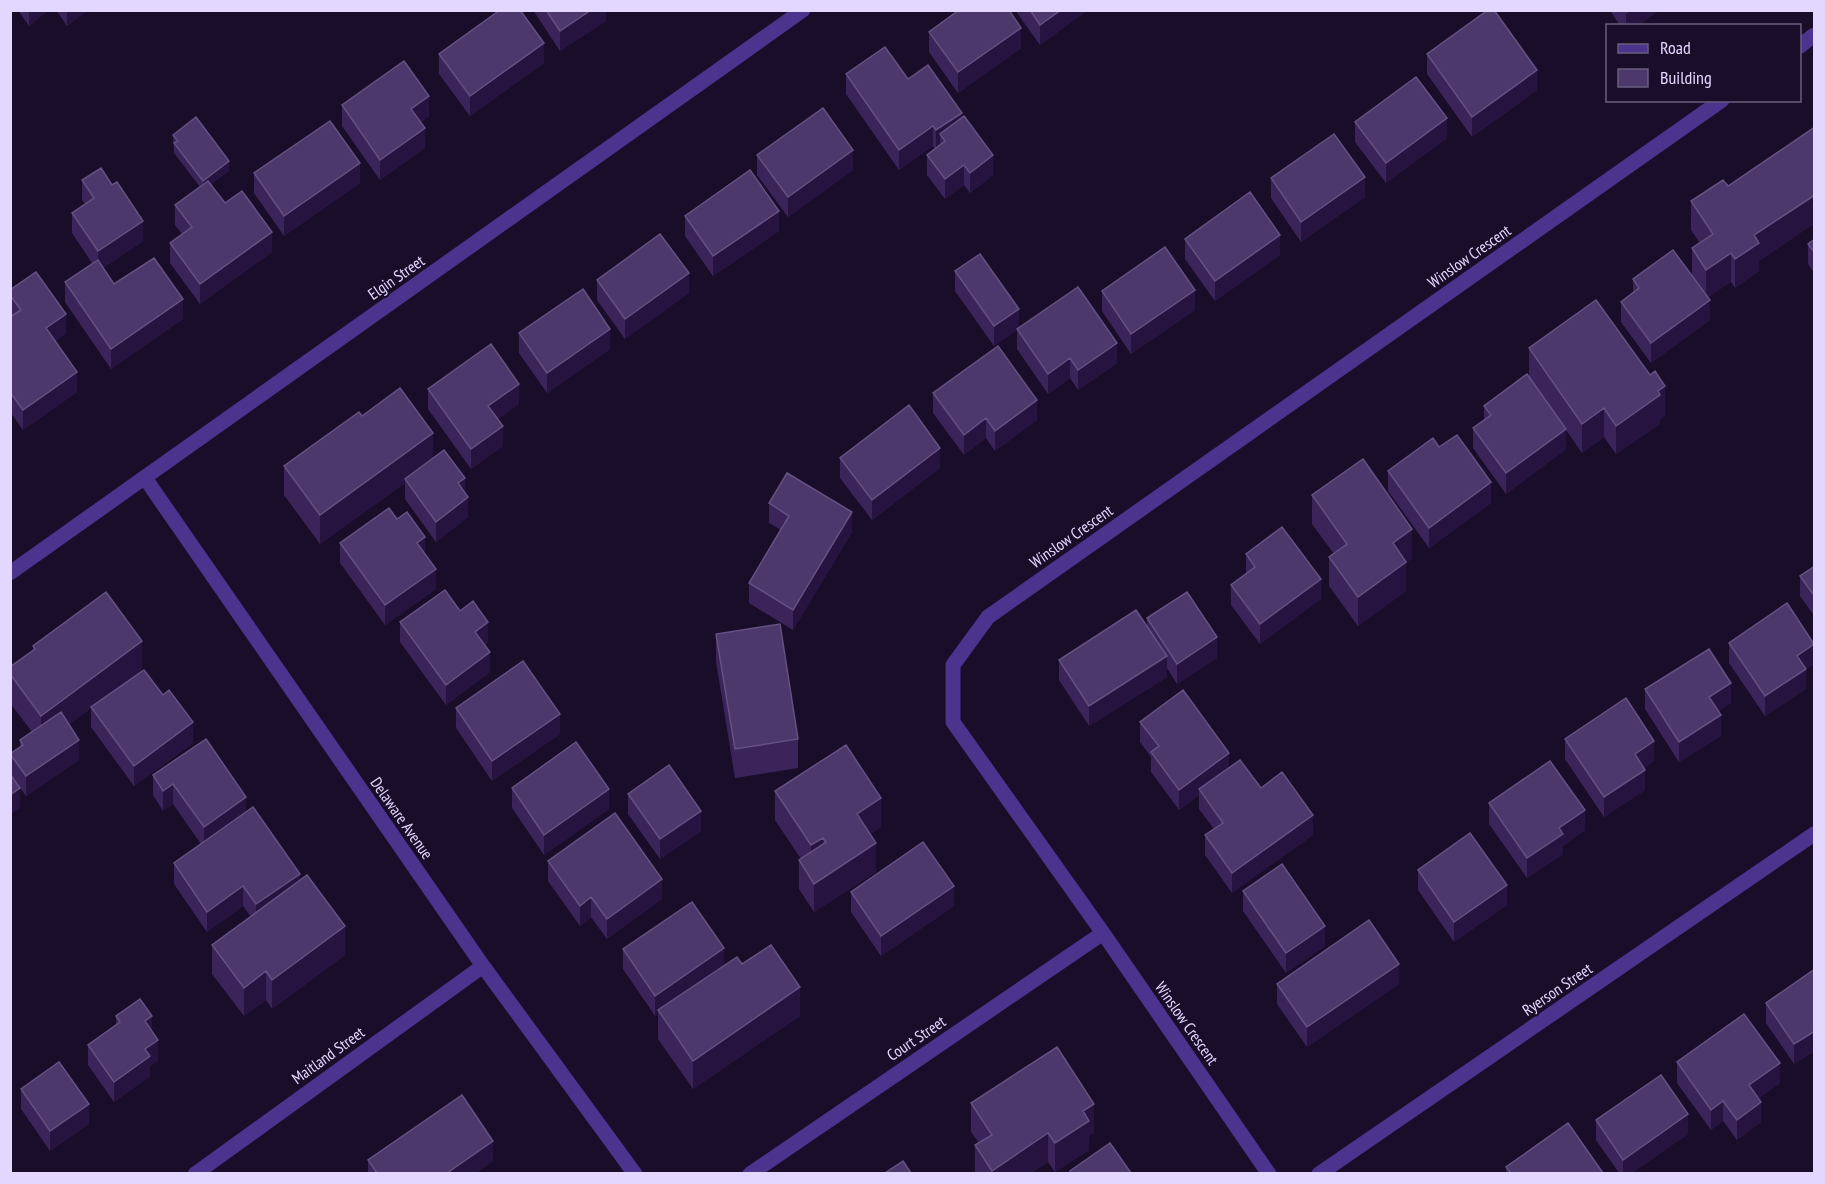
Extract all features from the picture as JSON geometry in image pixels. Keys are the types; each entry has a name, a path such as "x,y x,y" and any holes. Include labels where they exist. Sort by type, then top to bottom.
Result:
{"street":[{"name":"Elgin Street","path":"10,573 803,10"},
{"path":"1801,45 1815,35"},
{"name":"Winslow Crescent","path":"1269,1173 953,723 953,665 988,617 1719,102"},
{"name":"Delaware Avenue","path":"145,478 483,966 635,1173"},
{"name":"Ryerson Street","path":"1319,1173 1815,834"},
{"name":"Court Street","path":"750,1173 1102,933"},
{"name":"Maitland Street","path":"195,1173 483,966"}],"building":[{"path":"500,10 520,10 544,43 470,96 439,54"},
{"path":"546,10 591,10 560,31"},
{"path":"959,10 1009,10 1021,28 958,72 929,32"},
{"path":"1030,10 1061,10 1040,25"},
{"path":"1488,10 1494,10 1537,70 1472,117 1427,54"},
{"path":"885,47 908,79 928,65 962,113 936,130 933,126 899,150 846,74"},
{"path":"404,61 429,96 411,109 425,128 380,160 342,105"},
{"path":"1416,77 1447,118 1386,163 1355,122"},
{"path":"823,108 853,150 788,197 757,155"},
{"path":"964,116 993,155 970,173 964,165 945,179 927,155 945,141 940,134"},
{"path":"196,117 229,161 203,181 174,143 178,141 173,135"},
{"path":"330,121 360,163 284,216 254,173"},
{"path":"1815,127 1815,195 1754,235 1759,243 1735,259 1731,253 1706,270 1692,248 1713,234 1691,201 1723,180 1728,186"},
{"path":"1334,134 1365,177 1301,222 1271,178"},
{"path":"101,168 112,185 117,182 143,221 98,251 72,213 94,198 82,180"},
{"path":"750,170 779,211 713,256 685,216"},
{"path":"208,181 225,203 242,191 272,232 200,284 170,243 192,227 175,205"},
{"path":"1250,192 1280,235 1215,281 1185,239"},
{"path":"660,234 689,273 625,319 597,280"},
{"path":"1815,239 1815,253 1808,244"},
{"path":"1165,247 1195,290 1131,334 1102,291"},
{"path":"1673,250 1710,300 1651,343 1621,302 1639,288 1633,279"},
{"path":"980,254 1019,309 994,326 955,271"},
{"path":"154,258 183,299 111,349 65,282 98,260 114,284"},
{"path":"36,272 66,314 46,328 77,372 23,410 10,392 10,317 21,310 10,295 10,290"},
{"path":"1078,287 1117,343 1078,370 1070,358 1048,374 1017,329"},
{"path":"583,289 610,329 547,373 519,333"},
{"path":"1596,300 1650,375 1655,371 1665,386 1658,391 1660,395 1616,426 1604,408 1582,424 1529,348"},
{"path":"491,344 519,384 488,406 503,426 471,449 428,389"},
{"path":"998,346 1037,400 995,431 986,418 964,435 933,393"},
{"path":"1527,374 1566,429 1506,473 1473,428 1491,415 1484,406"},
{"path":"400,388 433,433 320,515 284,466 359,412 362,416"},
{"path":"909,405 940,448 872,500 840,458"},
{"path":"1457,435 1491,482 1429,528 1388,471 1433,438 1439,447"},
{"path":"444,450 465,478 458,483 468,497 436,522 405,479"},
{"path":"1363,459 1412,529 1393,543 1406,562 1358,597 1329,557 1347,544 1312,495"},
{"path":"787,473 852,512 793,610 749,583 789,516 769,503"},
{"path":"389,508 397,519 407,512 425,537 417,543 436,569 385,605 340,543"},
{"path":"1282,527 1321,579 1260,624 1231,585 1255,567 1246,554"},
{"path":"1815,566 1815,597 1800,576"},
{"path":"445,590 460,611 473,601 488,622 475,632 490,652 446,685 400,622"},
{"path":"106,592 142,641 41,716 10,674 10,667 35,649 33,646"},
{"path":"1187,592 1217,637 1177,664 1147,618"},
{"path":"1787,603 1814,644 1797,656 1806,669 1765,696 1729,643"},
{"path":"1136,610 1167,656 1089,706 1059,660"},
{"path":"780,624 798,739 735,749 716,634"},
{"path":"1709,649 1731,683 1709,697 1721,715 1679,742 1645,689"},
{"path":"523,661 560,714 492,761 456,708"},
{"path":"144,670 163,695 169,690 193,722 134,766 91,707"},
{"path":"1183,690 1229,753 1179,790 1151,752 1159,746 1140,722"},
{"path":"1626,698 1654,741 1635,754 1645,770 1604,797 1565,739"},
{"path":"61,712 79,740 26,776 10,754 23,745 20,740"},
{"path":"206,739 246,797 204,827 173,784 163,791 153,775"},
{"path":"576,742 609,789 544,835 512,788"},
{"path":"846,745 881,798 857,814 876,843 814,884 799,860 826,842 823,838 811,845 775,791"},
{"path":"1240,760 1261,788 1282,772 1313,815 1232,873 1205,835 1223,823 1199,789"},
{"path":"1550,761 1585,810 1559,828 1563,834 1527,858 1489,803"},
{"path":"669,765 701,811 660,839 628,794"},
{"path":"10,774 20,788 10,795"},
{"path":"253,807 300,874 256,904 243,886 207,912 174,863"},
{"path":"615,813 662,879 607,919 591,897 580,906 548,861"},
{"path":"1470,833 1507,885 1454,922 1418,870"},
{"path":"923,842 954,886 881,936 851,892"},
{"path":"1282,864 1325,926 1286,953 1243,891"},
{"path":"307,875 345,926 272,980 266,971 244,988 212,945"},
{"path":"692,902 724,948 655,996 623,949"},
{"path":"1369,920 1399,964 1307,1027 1277,984"},
{"path":"771,945 800,987 693,1061 658,1010 737,957 742,964"},
{"path":"1815,969 1815,1031 1794,1044 1766,1003"},
{"path":"140,999 152,1016 145,1021 158,1040 145,1049 150,1056 114,1082 88,1045 120,1022 116,1016"},
{"path":"1744,1014 1780,1063 1749,1085 1761,1102 1737,1120 1723,1101 1711,1110 1677,1062"},
{"path":"1057,1047 1094,1104 1083,1111 1089,1121 1055,1143 1048,1133 992,1171 975,1145 992,1135 971,1103"},
{"path":"59,1062 89,1104 50,1131 21,1089"},
{"path":"1661,1075 1688,1114 1623,1160 1596,1120"},
{"path":"462,1095 493,1141 447,1173 377,1173 368,1160"},
{"path":"1568,1123 1603,1173 1511,1173 1506,1167"},
{"path":"1110,1143 1131,1173 1071,1173 1070,1171"},
{"path":"903,1161 911,1173 885,1173"}]}
